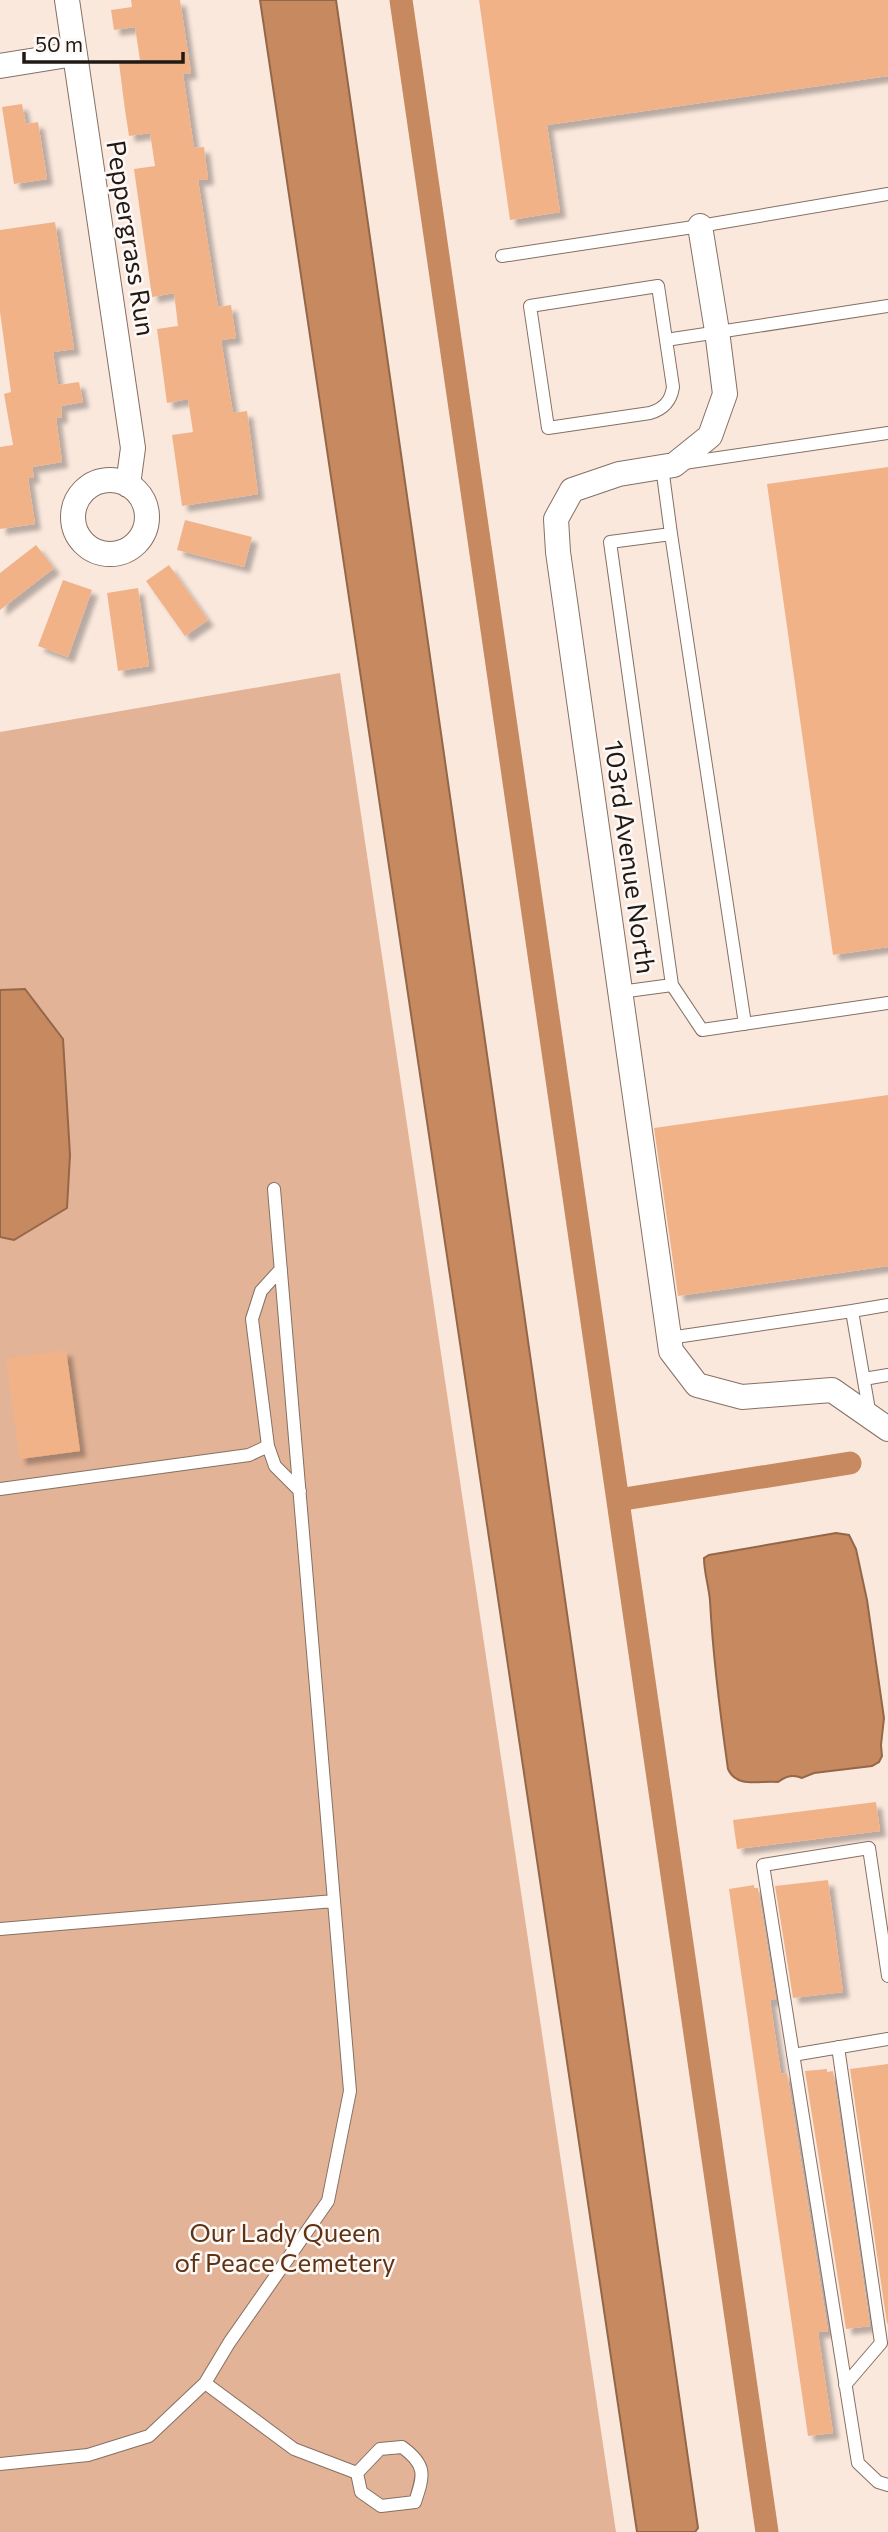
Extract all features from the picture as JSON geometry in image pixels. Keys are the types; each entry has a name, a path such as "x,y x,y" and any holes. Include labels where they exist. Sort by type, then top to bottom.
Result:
{"street":[{"name":"Peppergrass Run","path":"67,0 133,448 128,485"},
{"path":"0,66 74,54"},
{"name":"103rd Avenue North","path":"700,226 718,331 725,394 710,436 668,466 619,474 572,491 556,519 558,552 669,1338 671,1351 697,1385 742,1397 832,1390 879,1423"}],"lane":[{"path":"502,256 888,194"},
{"path":"658,286 666,340 673,387 664,407 650,413 548,428 530,306 658,286"},
{"path":"666,340 888,306"},
{"path":"745,1024 671,534 668,466 888,433"},
{"path":"671,534 610,542 672,985 702,1030 888,1003"},
{"path":"620,992 672,985"},
{"path":"0,2463 88,2455 149,2436 205,2383 229,2343 328,2202 350,2091 274,1189"},
{"path":"281,1269 261,1291 252,1319 268,1447 275,1466 300,1491"},
{"path":"669,1338 888,1305"},
{"path":"852,1311 864,1379 879,1423"},
{"path":"864,1379 888,1375"},
{"path":"0,1489 249,1455 268,1447"},
{"path":"888,1976 869,1848 762,1865 858,2463 878,2483 888,2485"},
{"path":"0,1928 334,1901"},
{"path":"793,2054 888,2039"},
{"path":"838,2047 881,2343 845,2385"},
{"path":"205,2383 294,2449 357,2473"},
{"path":"402,2447 417,2458 423,2480 415,2502 381,2506 361,2492 357,2473 380,2449 402,2447"}],"green space":[{"name":"Our Lady Queen of Peace Cemetery","path":"340,673 616,2532 0,2532 0,732"}],"shaded area":[{"path":"260,0 336,0 698,2528 695,2532 637,2532"},
{"path":"25,989 63,1039 70,1155 67,1208 14,1240 0,1237 0,990"},
{"path":"836,1533 849,1535 856,1549 867,1600 884,1718 882,1756 879,1762 872,1766 814,1773 802,1778 790,1776 778,1782 737,1779 728,1769 704,1558"}],"building":[{"path":"131,0 180,0 191,73 183,74 194,148 204,147 208,179 198,180 218,307 231,305 236,338 221,340 233,413 247,411 258,494 182,506 172,435 193,432 188,399 167,403 157,329 178,326 174,293 152,297 134,169 155,166 150,133 129,136 119,63 140,60 135,27 114,30 111,10 132,7"},
{"path":"479,0 888,0 888,76 547,125 560,212 510,220"},
{"path":"22,104 26,124 38,122 47,179 14,184 2,107"},
{"path":"55,222 74,349 53,352 58,385 79,382 83,402 61,406 62,417 56,418 62,462 32,467 34,477 28,478 35,524 0,529 0,447 13,445 4,394 11,392 0,312 0,230"},
{"path":"888,467 888,947 833,955 767,484"},
{"path":"185,520 252,537 244,567 177,550"},
{"path":"36,545 54,568 0,610 0,573"},
{"path":"169,565 208,620 185,636 146,581"},
{"path":"63,580 92,590 68,657 38,646"},
{"path":"138,588 149,666 118,671 107,593"},
{"path":"888,1095 888,1266 678,1296 654,1128"},
{"path":"66,1350 80,1451 20,1459 6,1359"},
{"path":"876,1802 880,1831 737,1849 733,1820"},
{"path":"828,1880 843,1992 793,1998 775,1886"},
{"path":"754,1885 754,1888 758,1888 776,2000 770,2000 781,2074 787,2073 828,2331 818,2332 833,2433 808,2436 729,1889"},
{"path":"888,2064 888,2323 887,2324 850,2069"},
{"path":"827,2069 827,2072 833,2071 870,2326 846,2329 805,2071"}],"waterway":[{"path":"401,0 767,2532"},
{"path":"618,1500 850,1463"}]}
